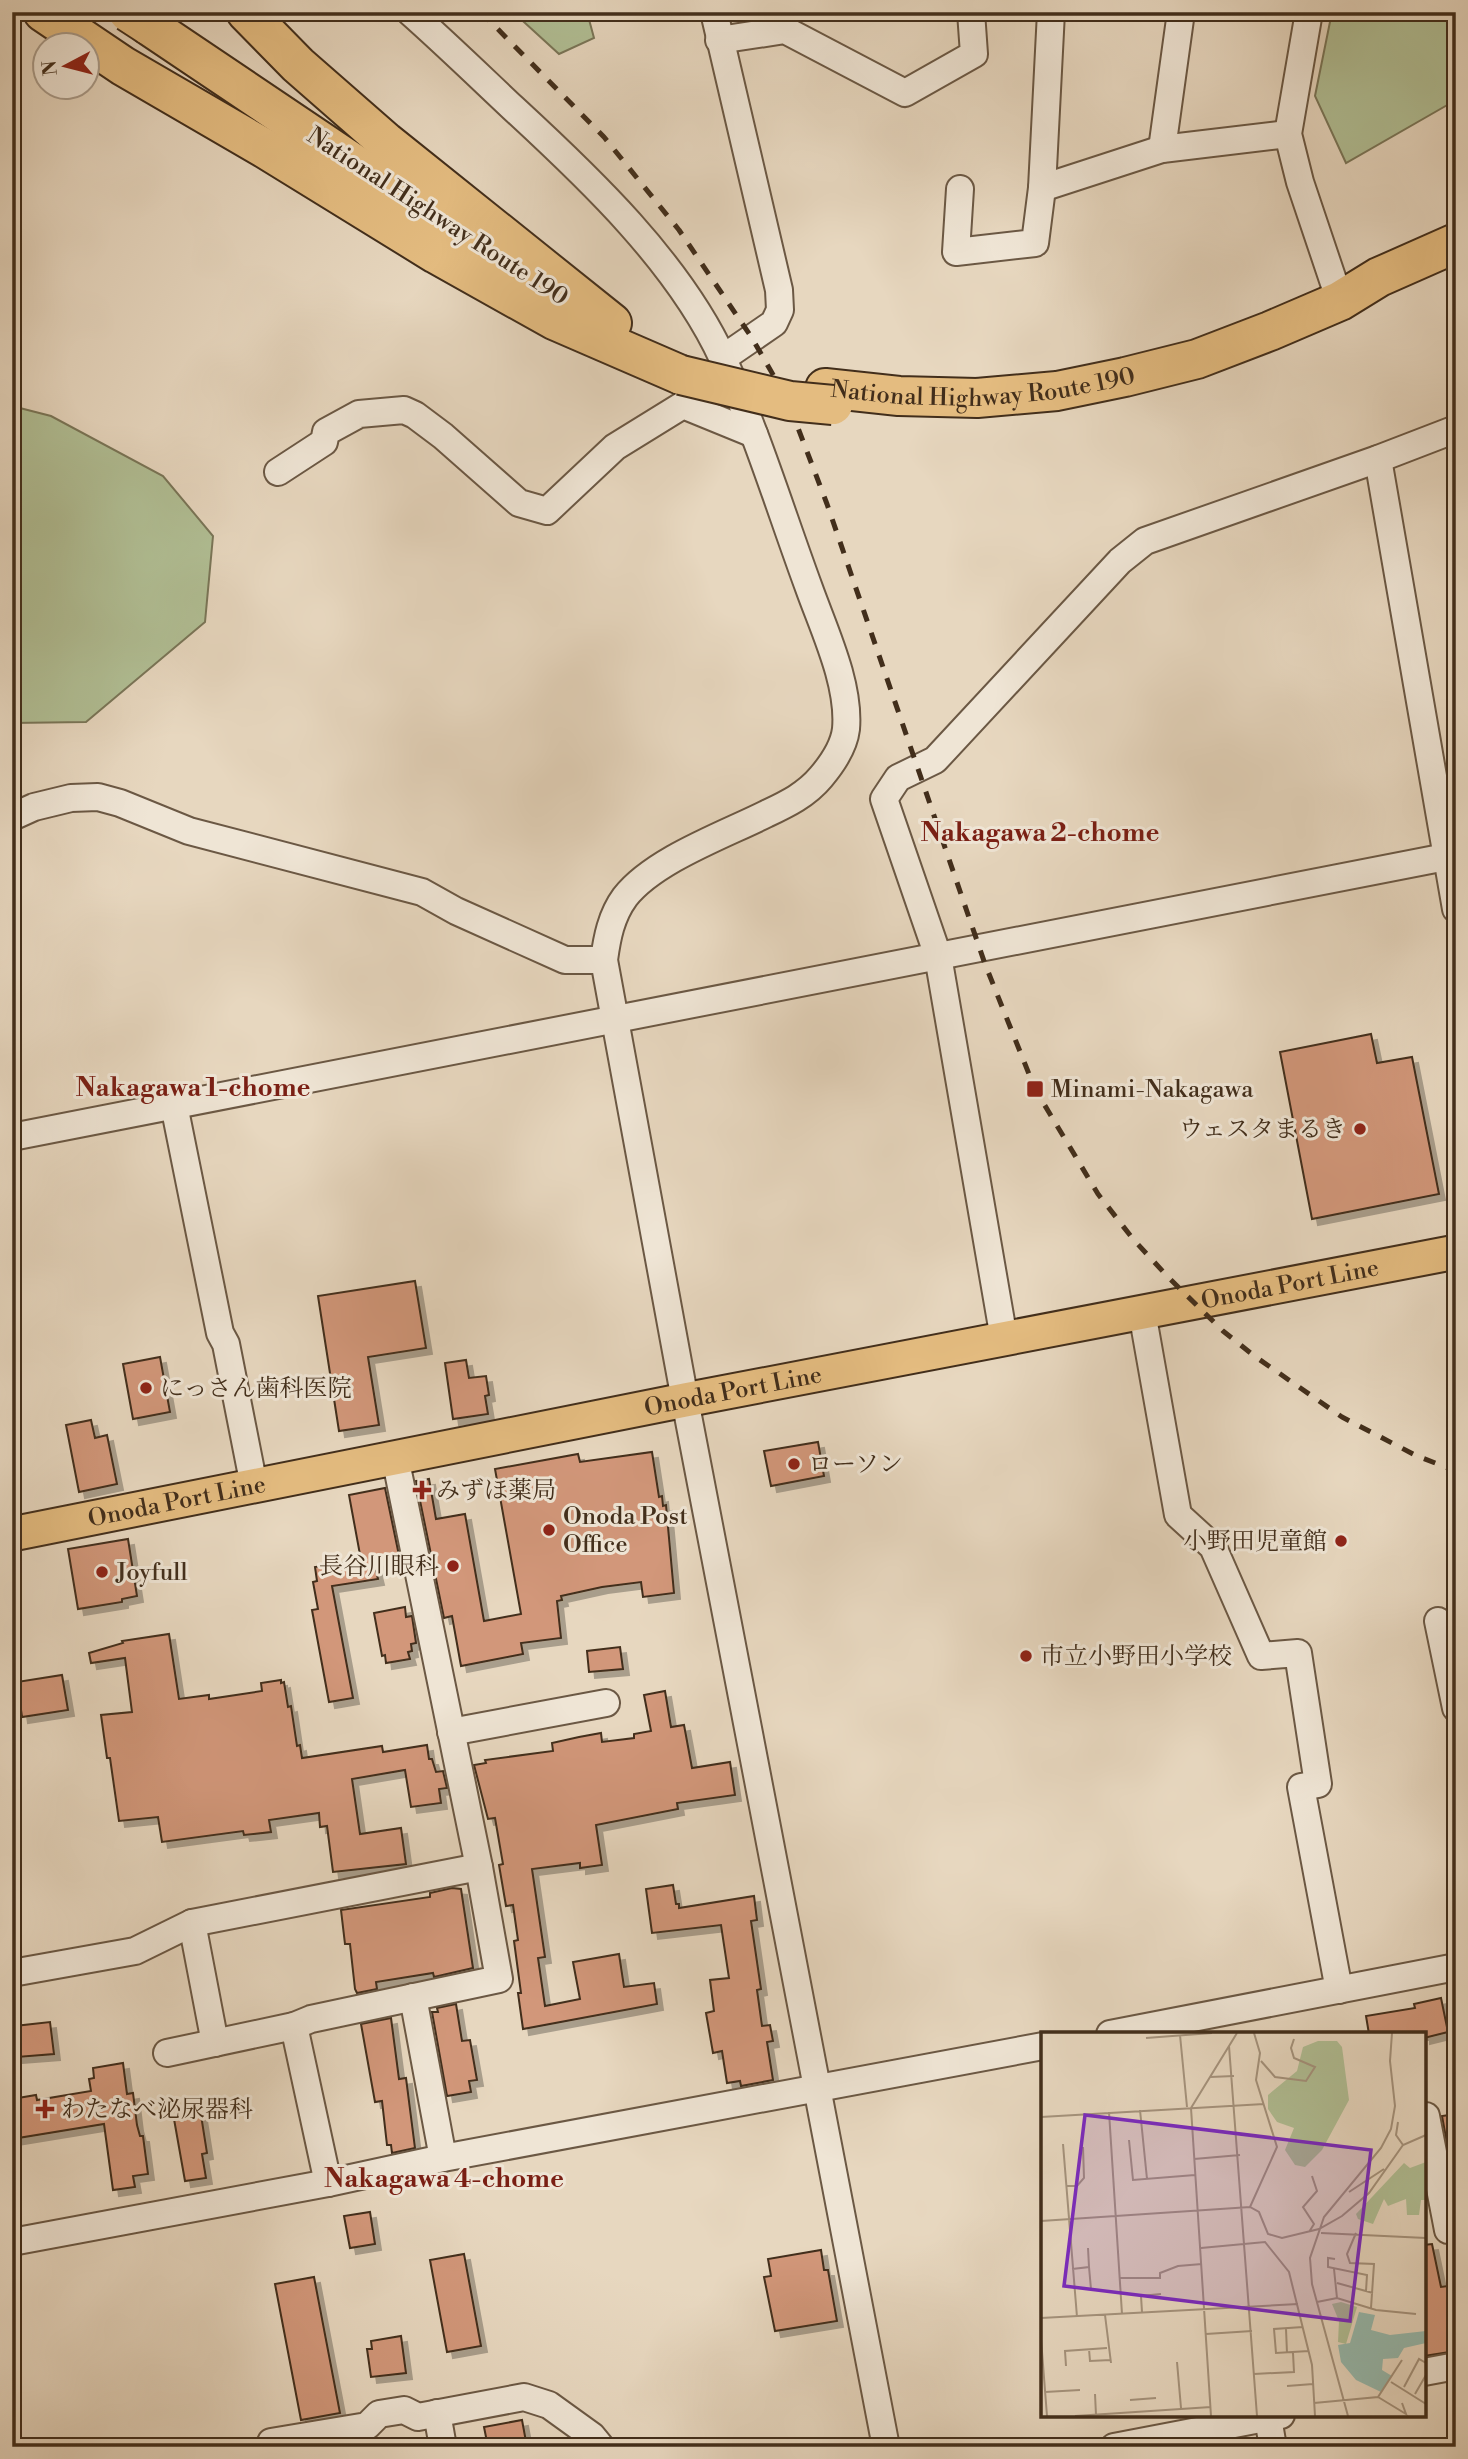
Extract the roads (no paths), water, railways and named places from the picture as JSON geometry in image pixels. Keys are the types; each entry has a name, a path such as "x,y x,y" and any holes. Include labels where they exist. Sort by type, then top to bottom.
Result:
{"highway":[{"path":"43,12 123,66 264,148 436,254 554,320 678,362"},
{"path":"246,12 298,65 386,142 612,323"},
{"path":"123,66 135,17"},
{"name":"National Highway Route 190","path":"135,17 531,282 612,323 678,362 744,371 829,397 977,398 1057,391 1125,377 1197,359 1270,331 1340,301 1379,276 1456,243"},
{"name":"National Highway Route 190","path":"1340,301 1385,292 1456,264"}],"main road":[{"name":"Onoda Port Line","path":"12,1534 685,1400 1456,1252"}],"street":[{"path":"410,12 594,184 663,265 699,316 723,358 754,434 835,662 845,701 846,731 835,759 819,780 798,799 669,862 641,882 625,897 615,914 607,933 604,960 685,1400 886,2447"},
{"path":"714,12 779,290 780,310 774,323 723,358"},
{"path":"719,40 785,30 905,93 974,54 971,12"},
{"path":"960,189 956,251 1035,243 1041,188 1051,12"},
{"path":"1162,149 1181,12"},
{"path":"1309,12 1288,134 1300,182 1340,301"},
{"path":"1041,188 1162,149 1288,134"},
{"path":"278,472 324,442 326,432 359,414 404,410 443,436 519,503 547,511 615,447 683,405 754,434"},
{"path":"1004,1339 938,956 884,799 898,778 935,760 1120,561 1145,541 1456,429"},
{"path":"1378,459 1451,856 1456,909"},
{"path":"12,817 34,807 71,798 98,797 121,803 189,831 422,892 456,911 565,960 604,960"},
{"path":"12,1137 1451,856"},
{"path":"174,1105 254,1486"},
{"path":"1142,1312 1178,1515 1213,1546 1261,1657 1298,1653 1318,1784 1301,1787 1339,1990"},
{"path":"167,2053 499,1979 479,1867 395,1457"},
{"path":"1438,1621 1456,1708"},
{"path":"452,1732 606,1703"},
{"path":"12,1973 135,1951 192,1923 479,1867"},
{"path":"192,1923 215,2043"},
{"path":"1120,2032 1456,1967"},
{"path":"413,1997 443,2158"},
{"path":"294,2026 328,2183"},
{"path":"12,2242 1041,2046"},
{"path":"1426,2116 1443,2231"},
{"path":"1426,2372 1456,2366"},
{"path":"271,2442 367,2426 379,2414 404,2410 418,2417 524,2397 549,2406 592,2436 601,2447"},
{"path":"437,2413 443,2447"},
{"path":"1114,2447 1270,2417"},
{"path":"1273,2447 1275,2417"}],"railway":[{"path":"481,12 604,137 679,230 752,338 787,399 827,504 985,964 1035,1089 1098,1194 1133,1239 1169,1278 1223,1331 1253,1355 1342,1417 1417,1456 1456,1471"}],"place":[{"name":"Minami-Nakagawa","path":"1035,1089"},
{"name":"ウェスタまるき","path":"1360,1129"},
{"name":"にっさん歯科医院","path":"146,1388"},
{"name":"ローソン","path":"794,1464"},
{"name":"みずほ薬局","path":"422,1490"},
{"name":"Onoda Post Office","path":"549,1530"},
{"name":"小野田児童館","path":"1341,1541"},
{"name":"長谷川眼科","path":"453,1566"},
{"name":"Joyfull","path":"102,1572"},
{"name":"市立小野田小学校","path":"1026,1656"},
{"name":"わたなべ泌尿器科","path":"45,2109"}],"district":[{"name":"Nakagawa 2-chome","path":"1040,832"},
{"name":"Nakagawa 1-chome","path":"193,1087"},
{"name":"Nakagawa 4-chome","path":"444,2178"}]}
